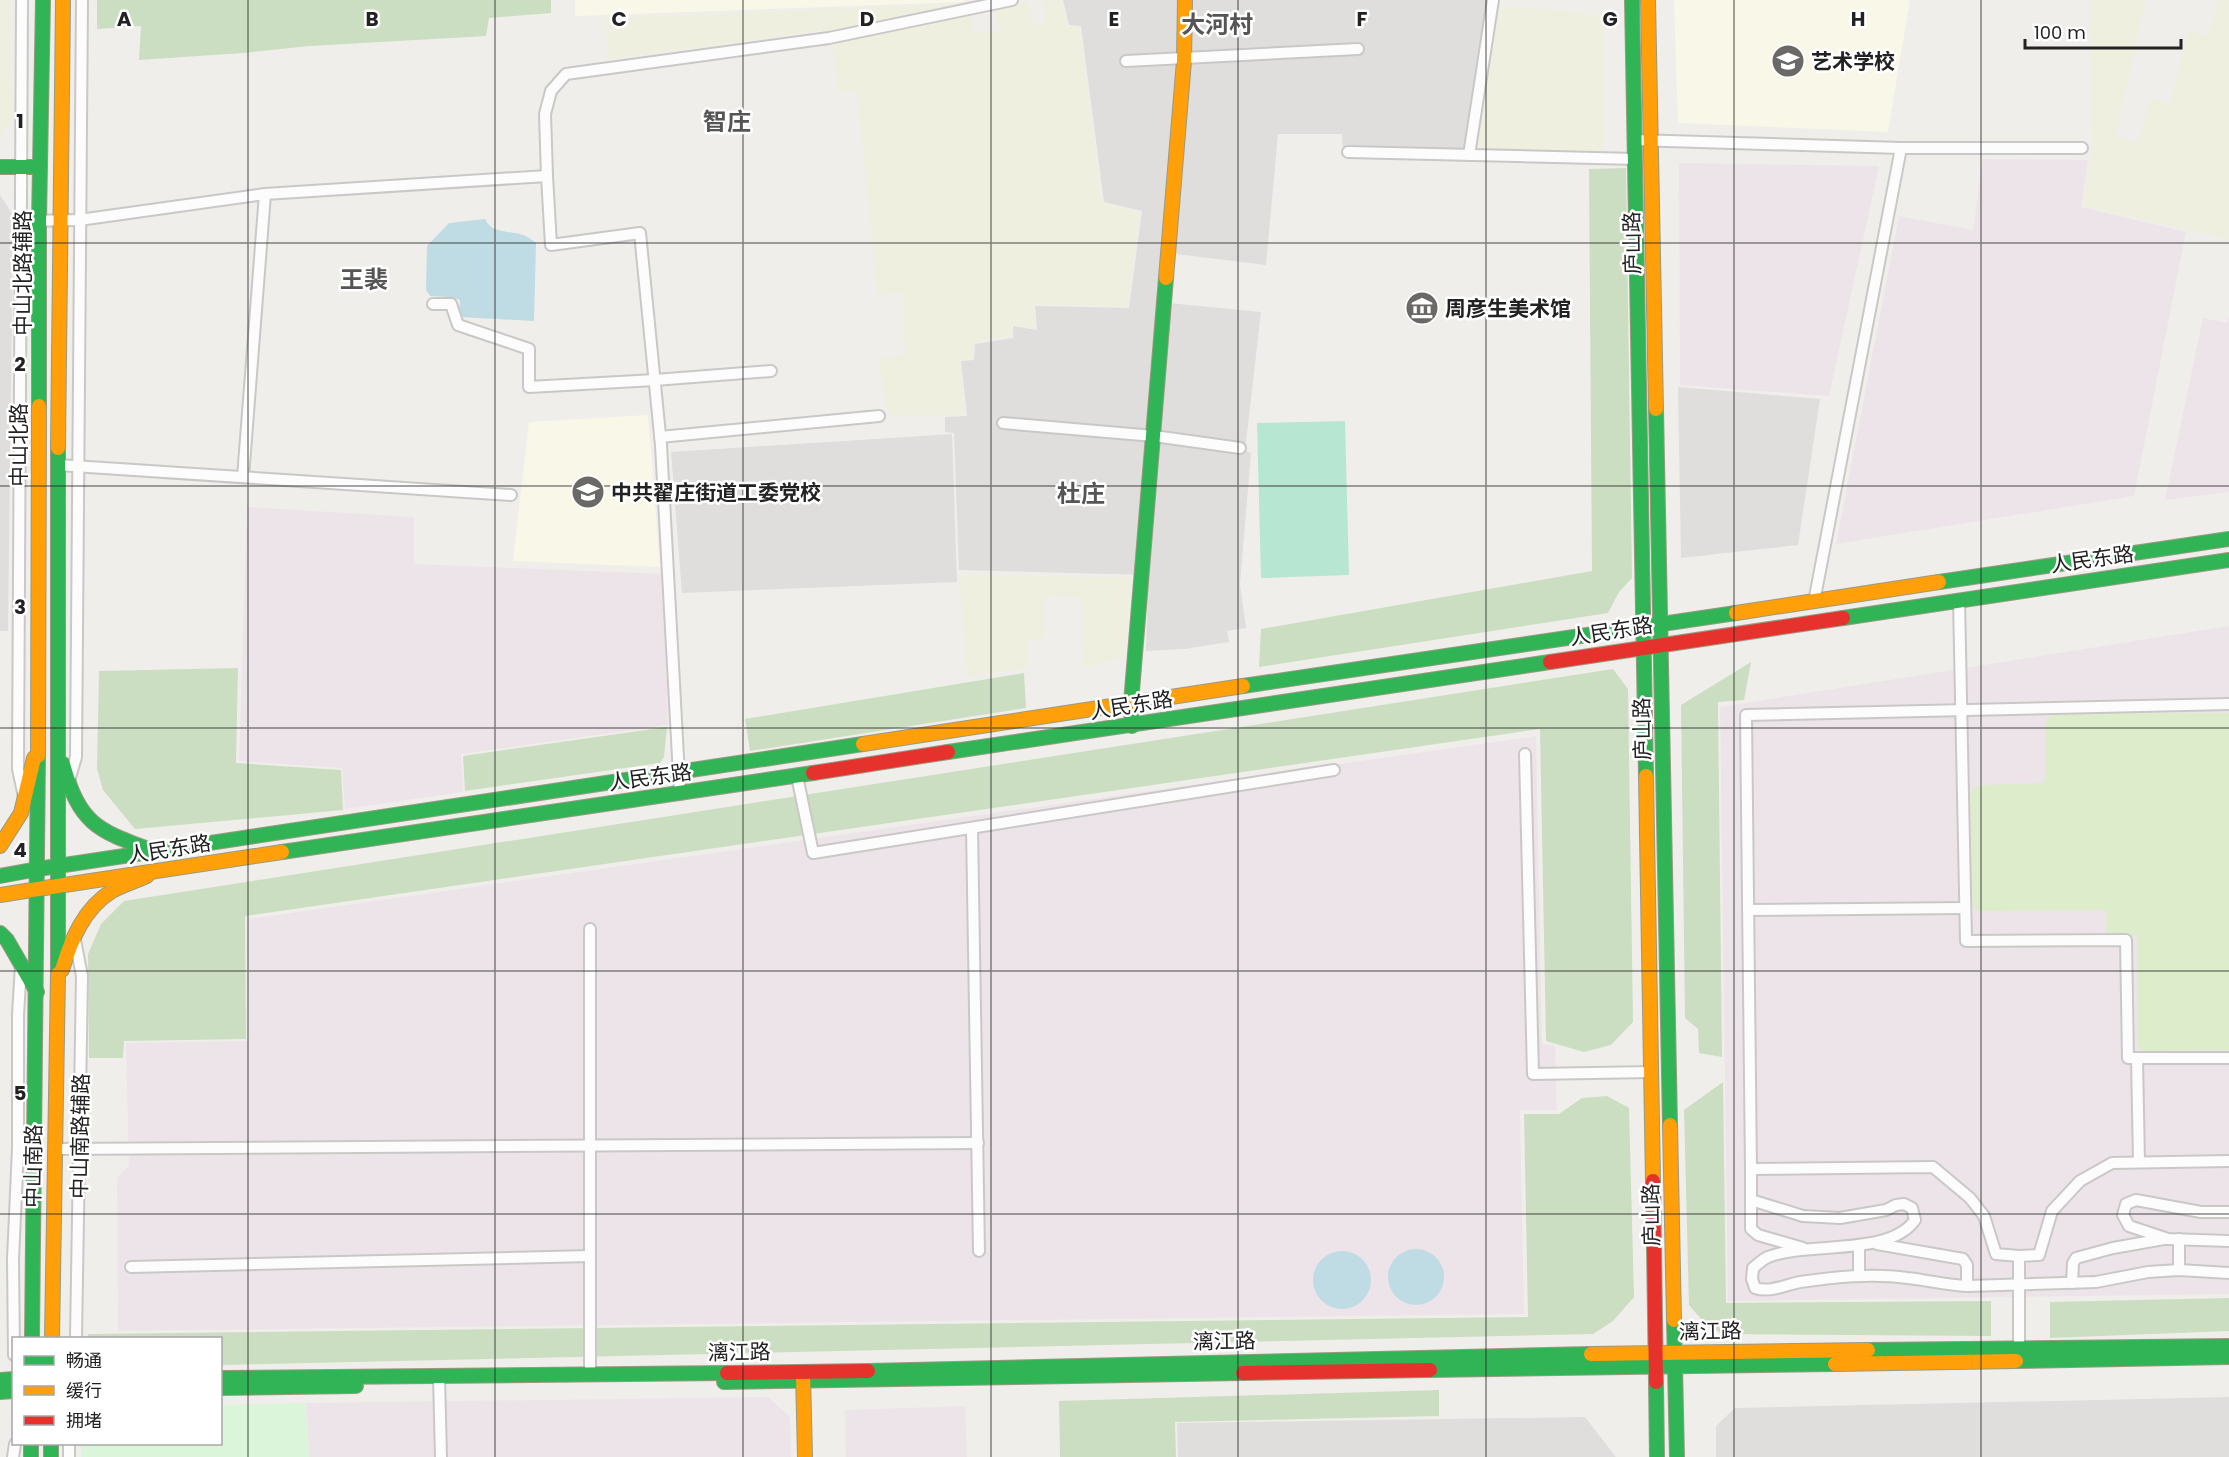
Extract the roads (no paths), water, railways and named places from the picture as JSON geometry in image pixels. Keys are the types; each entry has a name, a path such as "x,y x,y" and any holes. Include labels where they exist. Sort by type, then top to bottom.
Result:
{"main road":[{"name":"中山北路","path":"38,889 39,221 43,0"},
{"name":"中山北路","path":"59,886 58,465 63,0"},
{"path":"1132,726 1131,703 1184,59 1185,0"},
{"name":"庐山路","path":"1632,0 1657,1457"},
{"name":"庐山路","path":"1648,0 1677,1457"},
{"path":"0,167 40,167"},
{"name":"人民东路","path":"0,876 679,771 2229,539"},
{"name":"人民东路","path":"0,895 2229,560"},
{"path":"0,846 21,813 38,735"},
{"path":"57,739 68,784 88,817 107,834 158,852"},
{"path":"56,992 74,934 90,910 109,892 158,871"},
{"name":"中山南路","path":"52,1337 59,886"},
{"name":"中山南路","path":"32,1337 38,889"},
{"path":"0,933 7,940 37,992"},
{"path":"1652,1072 1670,1072"},
{"path":"34,1149 54,1149"},
{"name":"漓江路","path":"2019,1355 2229,1346"},
{"name":"漓江路","path":"222,1378 439,1380 803,1377 1656,1360 2019,1355 2229,1357"},
{"name":"漓江路","path":"222,1388 590,1374 803,1377"},
{"path":"803,1377 805,1457"}],"street":[{"name":"中山北路辅路","path":"22,0 18,769 24,798"},
{"path":"68,784 76,757 82,0"},
{"path":"680,794 660,437 640,233 551,244 545,114 551,91 566,74 829,38 1012,0"},
{"path":"1470,155 1492,0"},
{"path":"1126,61 1358,50"},
{"path":"1634,140 1901,148 2082,148"},
{"path":"1814,602 1901,148"},
{"path":"1348,152 1635,159"},
{"path":"22,221 79,220 265,194 547,176"},
{"path":"243,477 265,194"},
{"path":"433,304 451,304 458,325 529,349 529,387 771,371"},
{"path":"660,437 879,417"},
{"path":"1003,423 1154,436 1239,448"},
{"path":"58,465 511,495"},
{"path":"1959,600 1966,941 2126,940 2128,1058 2229,1058"},
{"path":"1809,1250 1758,1235 1751,1229 1746,715 2229,704"},
{"path":"1525,754 1533,1074 1652,1072"},
{"path":"798,776 813,853 1334,770"},
{"path":"972,828 979,1251"},
{"path":"1748,910 1965,908"},
{"path":"590,929 590,1374"},
{"name":"中山南路辅路","path":"74,934 82,976 76,1337"},
{"path":"14,1337 13,1259 18,1148 18,1015 21,965"},
{"path":"2136,1058 2139,1162"},
{"path":"54,1149 978,1143"},
{"path":"18,1148 34,1149"},
{"path":"1751,1169 1933,1167 1970,1198 1984,1216 1996,1254 2019,1256 2039,1255 2052,1211 2080,1181 2112,1163 2229,1161"},
{"path":"1751,1200 1803,1216 1840,1218 1886,1210 1904,1204 1912,1208 1915,1220 1904,1232 1873,1243 1768,1257 1753,1268 1752,1279 1755,1288 1763,1291 1798,1283 1859,1276 1906,1278 1966,1286 2096,1282 2148,1272 2180,1270 2229,1273"},
{"path":"2174,1239 2129,1227 2123,1215 2126,1204 2136,1200 2202,1212 2229,1212"},
{"path":"2133,1228 2133,1244"},
{"path":"1903,1247 1904,1232"},
{"path":"2174,1239 2180,1270"},
{"path":"2072,1283 2073,1263 2076,1258 2133,1244 2174,1239 2229,1241"},
{"path":"1778,1242 1779,1255"},
{"path":"1873,1243 1964,1260 1967,1265 1966,1286"},
{"path":"1859,1245 1859,1276"},
{"path":"131,1268 590,1256"},
{"path":"2019,1256 2019,1355"},
{"path":"439,1380 441,1457"}],"water":[{"path":"485,219 494,229 521,234 536,243 534,321 459,317 460,300 430,296 426,290 427,246 449,223"},
{"path":"1416,1249 1427,1251 1436,1257 1442,1266 1444,1277 1442,1288 1436,1297 1427,1303 1416,1305 1405,1303 1396,1297 1390,1288 1388,1277 1390,1266 1396,1257 1405,1251"},
{"path":"1342,1251 1353,1253 1366,1264 1371,1280 1369,1291 1358,1304 1342,1309 1331,1307 1318,1296 1313,1280 1315,1269 1326,1256"}],"place":[{"name":"艺术学校","path":"1788,61"},
{"name":"周彦生美术馆","path":"1422,308"},
{"name":"中共翟庄街道工委党校","path":"588,492"}],"district":[{"name":"大河村","path":"1217,24"},
{"name":"智庄","path":"727,121"},
{"name":"王裴","path":"364,279"},
{"name":"杜庄","path":"1081,493"}]}
